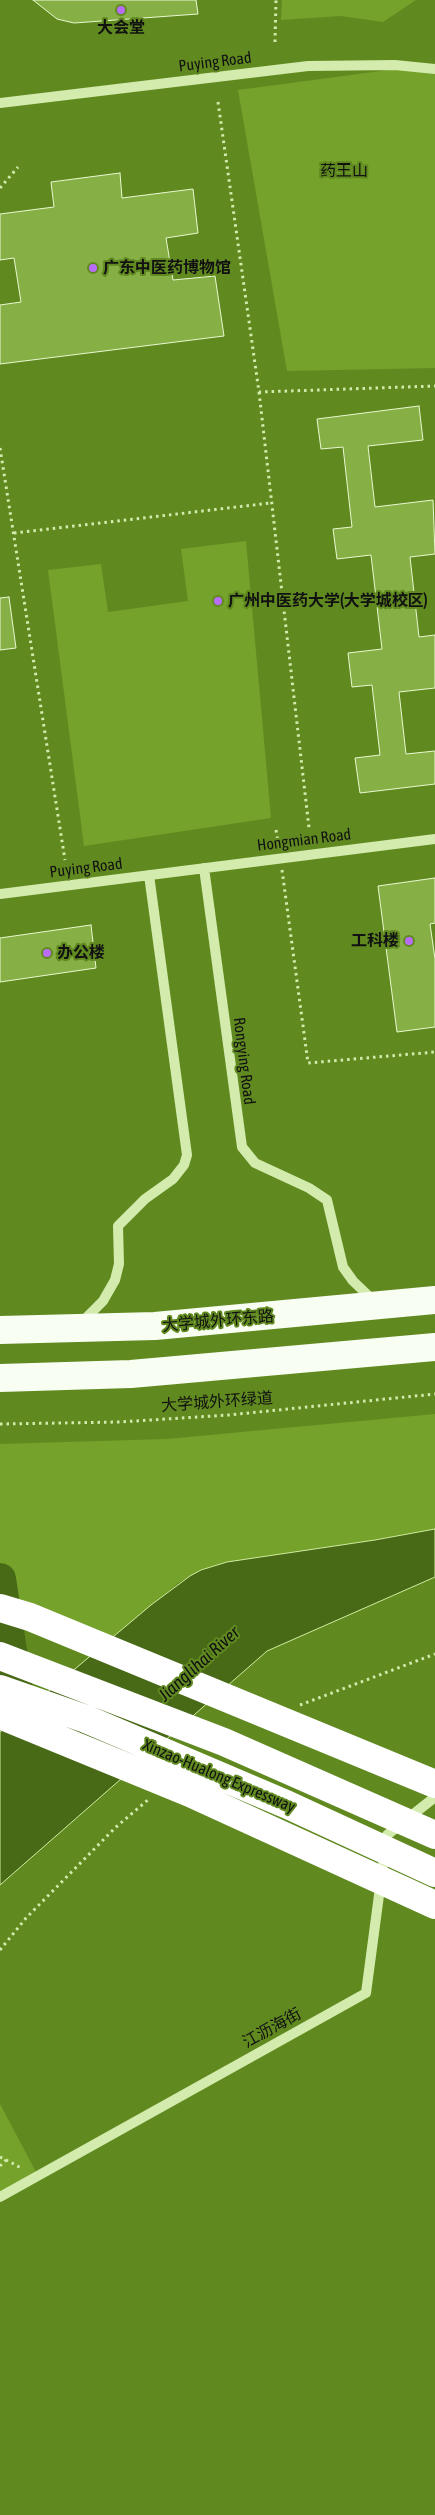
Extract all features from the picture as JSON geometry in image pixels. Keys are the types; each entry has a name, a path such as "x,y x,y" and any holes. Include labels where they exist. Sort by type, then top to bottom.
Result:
{"highway":[{"path":"0,1608 30,1617 435,1784"},
{"name":"Xinzao-Hualong Expressway","path":"0,1656 224,1742 435,1835"},
{"name":"Xinzao-Hualong Expressway","path":"0,1689 86,1719 288,1806 435,1873"},
{"path":"0,1715 199,1797 435,1906"}],"main road":[{"name":"大学城外环东路","path":"0,1330 71,1330 227,1321 435,1300"},
{"path":"0,1378 131,1374 435,1347"}],"lane":[{"name":"Puying Road","path":"0,103 318,66 395,65 435,69"},
{"name":"Hongmian Road","path":"176,872 435,839"},
{"name":"Rongying Road","path":"204,868 242,1147 255,1164 309,1188 327,1200 343,1268 353,1281 379,1306"},
{"name":"Puying Road","path":"0,894 176,872"},
{"path":"71,1330 96,1309 112,1286 119,1264 118,1226 146,1199 178,1174 186,1161 187,1149 149,875"},
{"name":"江沥海街","path":"0,2197 366,1993 387,1835 435,1797"}],"path":[{"path":"275,42 276,0"},
{"path":"218,102 259,392 309,828"},
{"path":"0,188 18,167"},
{"path":"259,392 435,386"},
{"path":"0,448 65,860"},
{"path":"14,533 271,503"},
{"path":"276,830 279,849"},
{"path":"282,869 308,1063 435,1052"},
{"name":"大学城外环绿道","path":"0,1424 120,1422 229,1415 435,1394"},
{"path":"0,2157 18,2166 27,2182"},
{"path":"0,2166 6,2160"}],"green space":[{"path":"282,0 416,0 383,22 341,16 281,20"},
{"name":"药王山","path":"396,69 435,74 435,368 287,371 238,90"},
{"path":"246,541 271,818 84,846 48,570 101,564 108,612 188,601 181,549"},
{"path":"435,1414 435,1529 227,1562 201,1570 178,1583 99,1649 0,1612 0,1444 167,1439"},
{"path":"0,2104 36,2172 0,2192"}],"water":[{"name":"Jianglihai River","path":"435,1529 435,1577 267,1651 0,1885 0,1732 151,1605 190,1576 201,1570 227,1562"}],"building":[{"name":"大会堂","path":"33,0 196,0 198,14 74,23 57,19"},
{"name":"广东中医药博物馆","path":"120,173 122,198 193,189 198,233 166,238 173,280 215,276 224,336 0,364 0,305 21,302 14,258 0,260 0,214 54,207 51,182"},
{"path":"419,406 423,440 368,446 375,507 433,500 435,554 410,557 419,637 435,635 435,688 399,692 406,754 435,751 435,784 360,793 355,758 380,755 372,685 352,687 348,653 382,649 371,555 337,559 333,529 352,527 343,447 321,449 317,419"},
{"path":"9,597 16,648 0,650 0,598"},
{"name":"工科楼","path":"435,878 435,923 430,924 435,959 435,1027 397,1032 378,886"},
{"name":"办公楼","path":"91,925 96,968 0,982 0,938"}],"waterway":[{"path":"0,1579 22,1723"}],"place":[{"name":"大会堂","path":"121,10"},
{"name":"广东中医药博物馆","path":"93,268"},
{"name":"广州中医药大学(大学城校区)","path":"218,601"},
{"name":"工科楼","path":"409,941"},
{"name":"办公楼","path":"47,953"}]}
